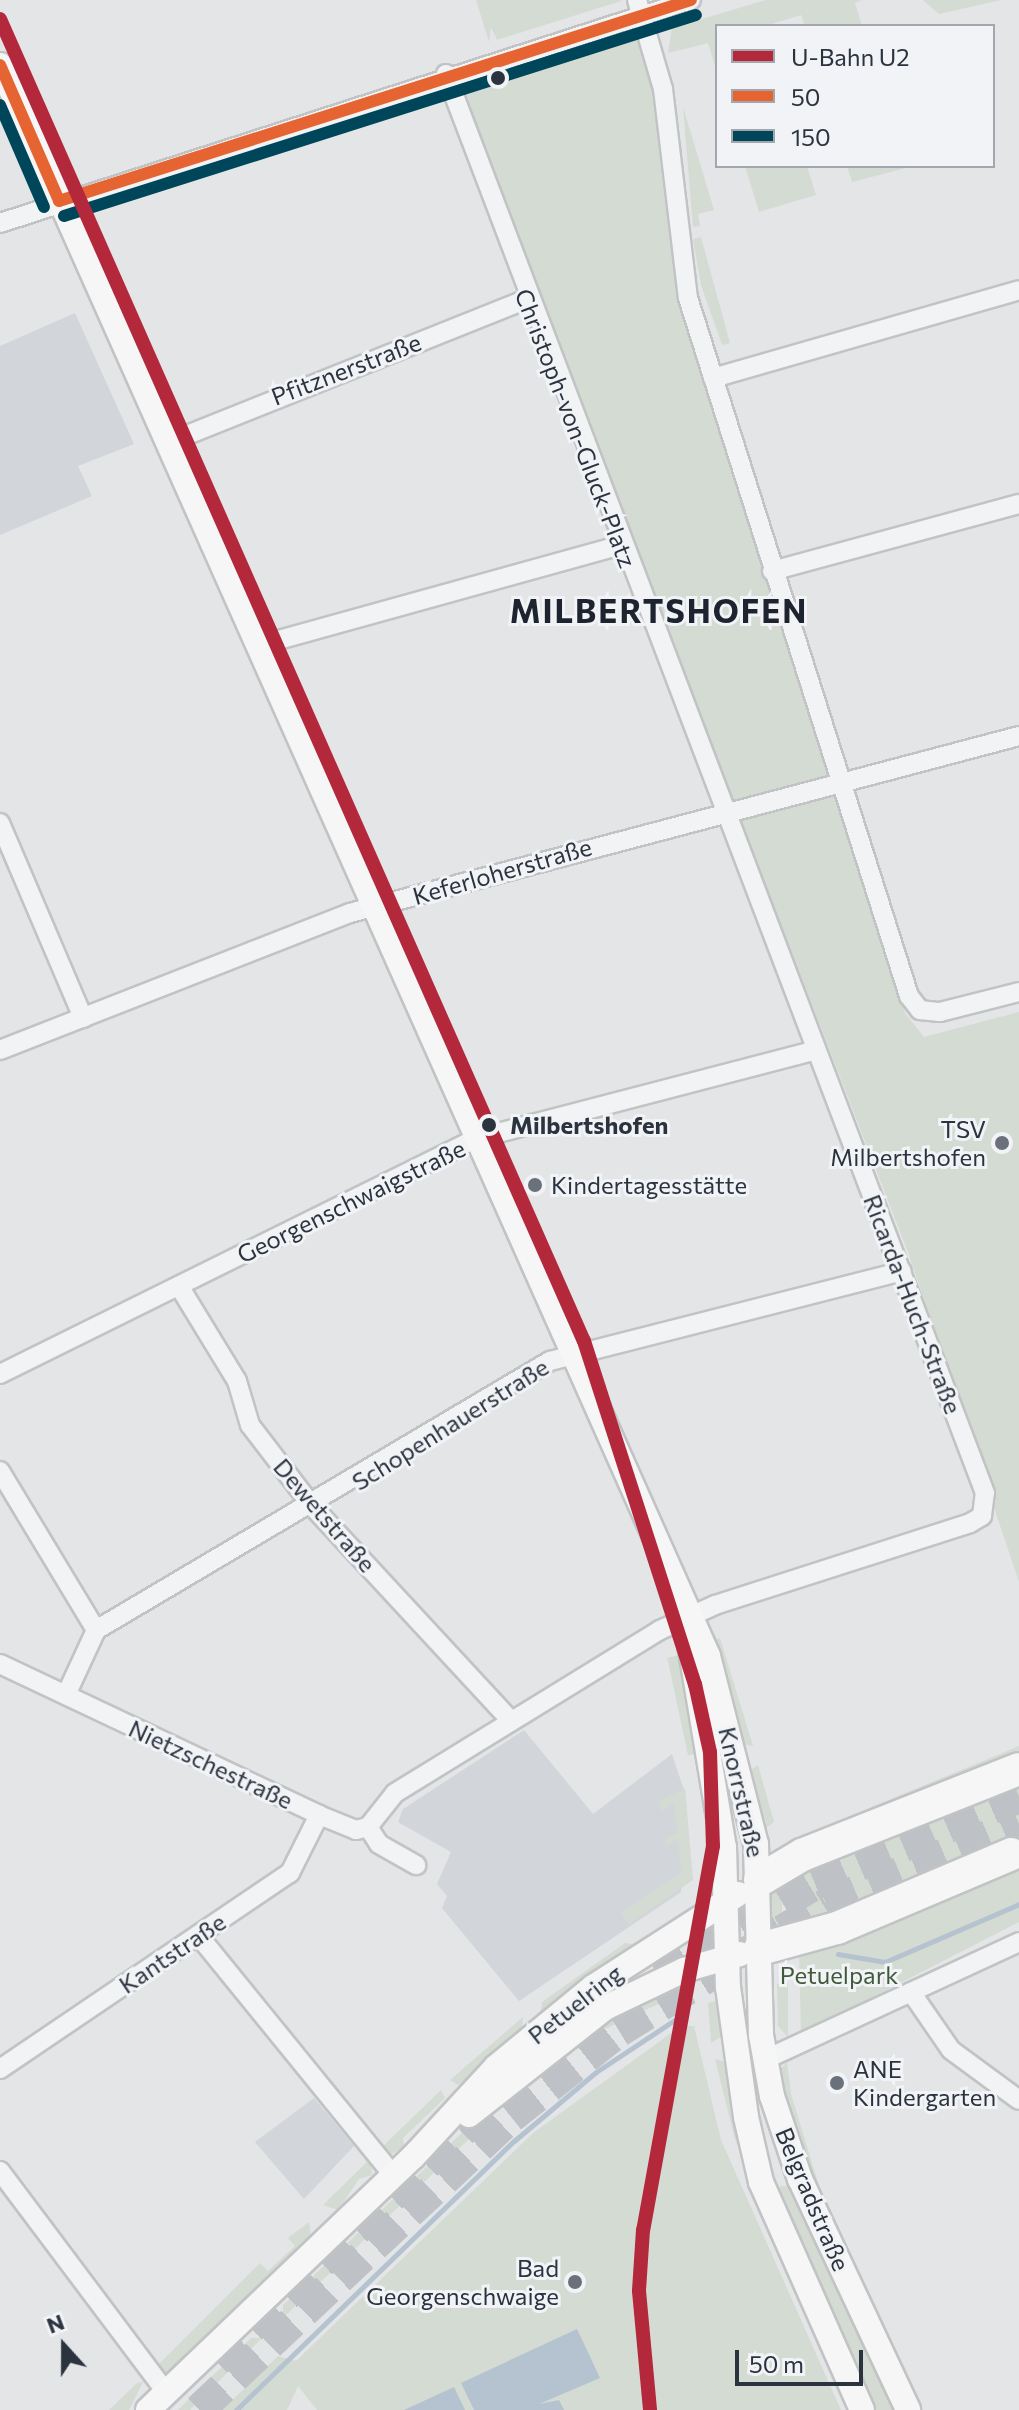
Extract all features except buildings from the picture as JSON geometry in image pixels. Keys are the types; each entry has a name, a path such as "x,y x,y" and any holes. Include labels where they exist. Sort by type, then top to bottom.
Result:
{"highway":[{"path":"760,1880 802,1855 1019,1769"},
{"path":"760,1949 837,1928 1011,1854"}],"main road":[{"name":"Knorrstraße","path":"0,65 475,1139 574,1352 687,1616 708,1656 752,1821 760,1880"},
{"name":"Knorrstraße","path":"687,1616 727,1901"},
{"name":"Petuelring","path":"413,2157 433,2128 556,2016 760,1880"},
{"name":"Belgradstraße","path":"760,1880 764,2060 786,2146 908,2410"},
{"name":"Belgradstraße","path":"727,1901 726,1958 754,2155 768,2199 862,2410"},
{"name":"Petuelring","path":"153,2405 413,2157 605,2008 726,1958 760,1949"},
{"path":"754,2155 765,2160 786,2146"},
{"path":"768,2199 773,2183 800,2179"}],"street":[{"path":"0,223 640,7 691,0"},
{"path":"640,7 663,89 688,298 837,785 920,1010 940,1012 1019,992"},
{"name":"Christoph-von-Gluck-Platz","path":"446,74 527,299 812,1051"},
{"path":"713,378 1019,290"},
{"name":"Pfitznerstraße","path":"167,443 527,299"},
{"path":"772,571 1019,504"},
{"path":"257,646 620,545"},
{"name":"Keferloherstraße","path":"0,1050 372,907 722,812 1019,736"},
{"path":"0,823 83,1018"},
{"name":"Georgenschwaigstraße","path":"0,1374 475,1139 812,1051"},
{"name":"Ricarda-Huch-Straße","path":"687,1616 982,1516 985,1493 902,1271 812,1051"},
{"name":"Schopenhauerstraße","path":"96,1630 313,1507 574,1352 902,1271"},
{"name":"Dewetstraße","path":"179,1286 237,1381 250,1425 313,1507 509,1719"},
{"path":"0,1471 96,1630 66,1695"},
{"path":"416,1865 379,1844 368,1827 395,1793 509,1719 687,1616"},
{"name":"Nietzschestraße","path":"0,1664 319,1815 356,1830 368,1827"},
{"name":"Kantstraße","path":"0,2069 296,1866 319,1815"},
{"path":"198,1935 393,2175"},
{"path":"764,2060 1019,1942"},
{"path":"911,1992 951,2050 1019,2100"},
{"path":"0,2171 50,2240 153,2405"}],"shaded area":[{"path":"75,313 134,444 78,466 92,496 0,535 0,346"},
{"path":"524,1730 593,1814 672,1754 684,1790 681,1892 519,2001 442,1908 447,1896 437,1884 451,1852 398,1822 403,1809"},
{"path":"314,2098 354,2146 304,2199 255,2142"}],"green space":[{"path":"476,0 621,1 497,40 491,27 489,42"},
{"path":"766,0 862,0 855,3 861,24 804,24 801,15 772,24 715,24 715,66 708,43 668,53 672,28"},
{"path":"923,0 1001,0 939,14"},
{"path":"639,39 656,88 704,382 813,706 905,1013 924,1037 1019,1012 1019,1582 909,1255 459,92"},
{"path":"683,107 714,210 698,214 700,226 693,227"},
{"path":"746,168 808,168 816,195 759,212"},
{"path":"848,168 906,168 852,182"},
{"path":"701,237 730,343 722,345 701,285 693,239"},
{"path":"720,1638 753,1746 740,1744 711,1642"},
{"path":"680,1655 701,1753 688,1756 667,1658"},
{"path":"1019,1746 1019,1757 796,1844 833,1823"},
{"path":"758,1765 774,1822 762,1831 766,1822 748,1772"},
{"name":"Petuelpark","path":"1019,1779 1019,1922 801,2034 797,1870"},
{"path":"685,1788 693,1880 629,1924 621,1912 681,1873 678,1839 666,1846 665,1839 677,1832 674,1804 661,1811 660,1801"},
{"path":"781,1880 783,1931 769,1926 769,1890"},
{"path":"625,1943 640,1945 577,1983 540,2018 542,2002"},
{"path":"689,1976 688,1990 601,2031 525,2085 283,2318 283,2305 520,2077 570,2040"},
{"path":"788,1983 788,2037 778,2026 777,1984"},
{"path":"720,2000 724,2035 711,2043 708,2003"},
{"path":"523,2017 522,2033 495,2059 458,2085 450,2080"},
{"path":"681,2026 694,2026 721,2140 841,2410 317,2410 298,2386 287,2410 222,2410 278,2356 296,2361 533,2133"},
{"path":"715,2059 726,2062 769,2229 734,2136"},
{"path":"787,2062 791,2094 824,2202 790,2116 781,2069"},
{"path":"441,2090 445,2098 403,2138 404,2146 392,2154 380,2149"},
{"path":"371,2158 372,2175 359,2179 338,2210 323,2205"},
{"path":"780,2186 796,2186 898,2410 872,2410 777,2195"},
{"path":"309,2222 311,2237 274,2275 169,2373 152,2371 260,2263 268,2271 295,2246 288,2238"},
{"path":"251,2338 262,2338 190,2410 178,2410"},
{"path":"143,2382 129,2410 109,2410 137,2383"}],"water":[{"path":"577,2329 600,2378 539,2404 559,2400 564,2410 474,2410 461,2383"},
{"path":"454,2387 465,2410 404,2410"}],"waterway":[{"path":"838,1954 885,1962 1019,1904"},
{"path":"236,2410 514,2141 596,2072 676,2019"}],"tunnel":[{"path":"659,1977 815,1884 1019,1797"},
{"path":"199,2410 511,2117 619,2031 826,1904 1019,1823"},
{"path":"216,2361 497,2098"}],"metro line":[{"name":"U2","path":"0,19 584,1341 695,1684 710,1752 713,1846 643,2230 639,2291 650,2410"}],"transit line":[{"name":"50","path":"59,201 691,0"},
{"name":"150","path":"64,216 696,15"},
{"name":"50","path":"0,65 59,201"},
{"name":"150","path":"0,105 44,207"}],"place":[{"name":"Milbertshofen","path":"489,1125"},
{"name":"TSV Milbertshofen","path":"1002,1143"},
{"name":"Kindertagesstätte","path":"535,1185"},
{"name":"ANE Kindergarten","path":"837,2083"},
{"name":"Bad Georgenschwaige","path":"575,2282"}],"district":[{"name":"MILBERTSHOFEN","path":"659,610"}]}
